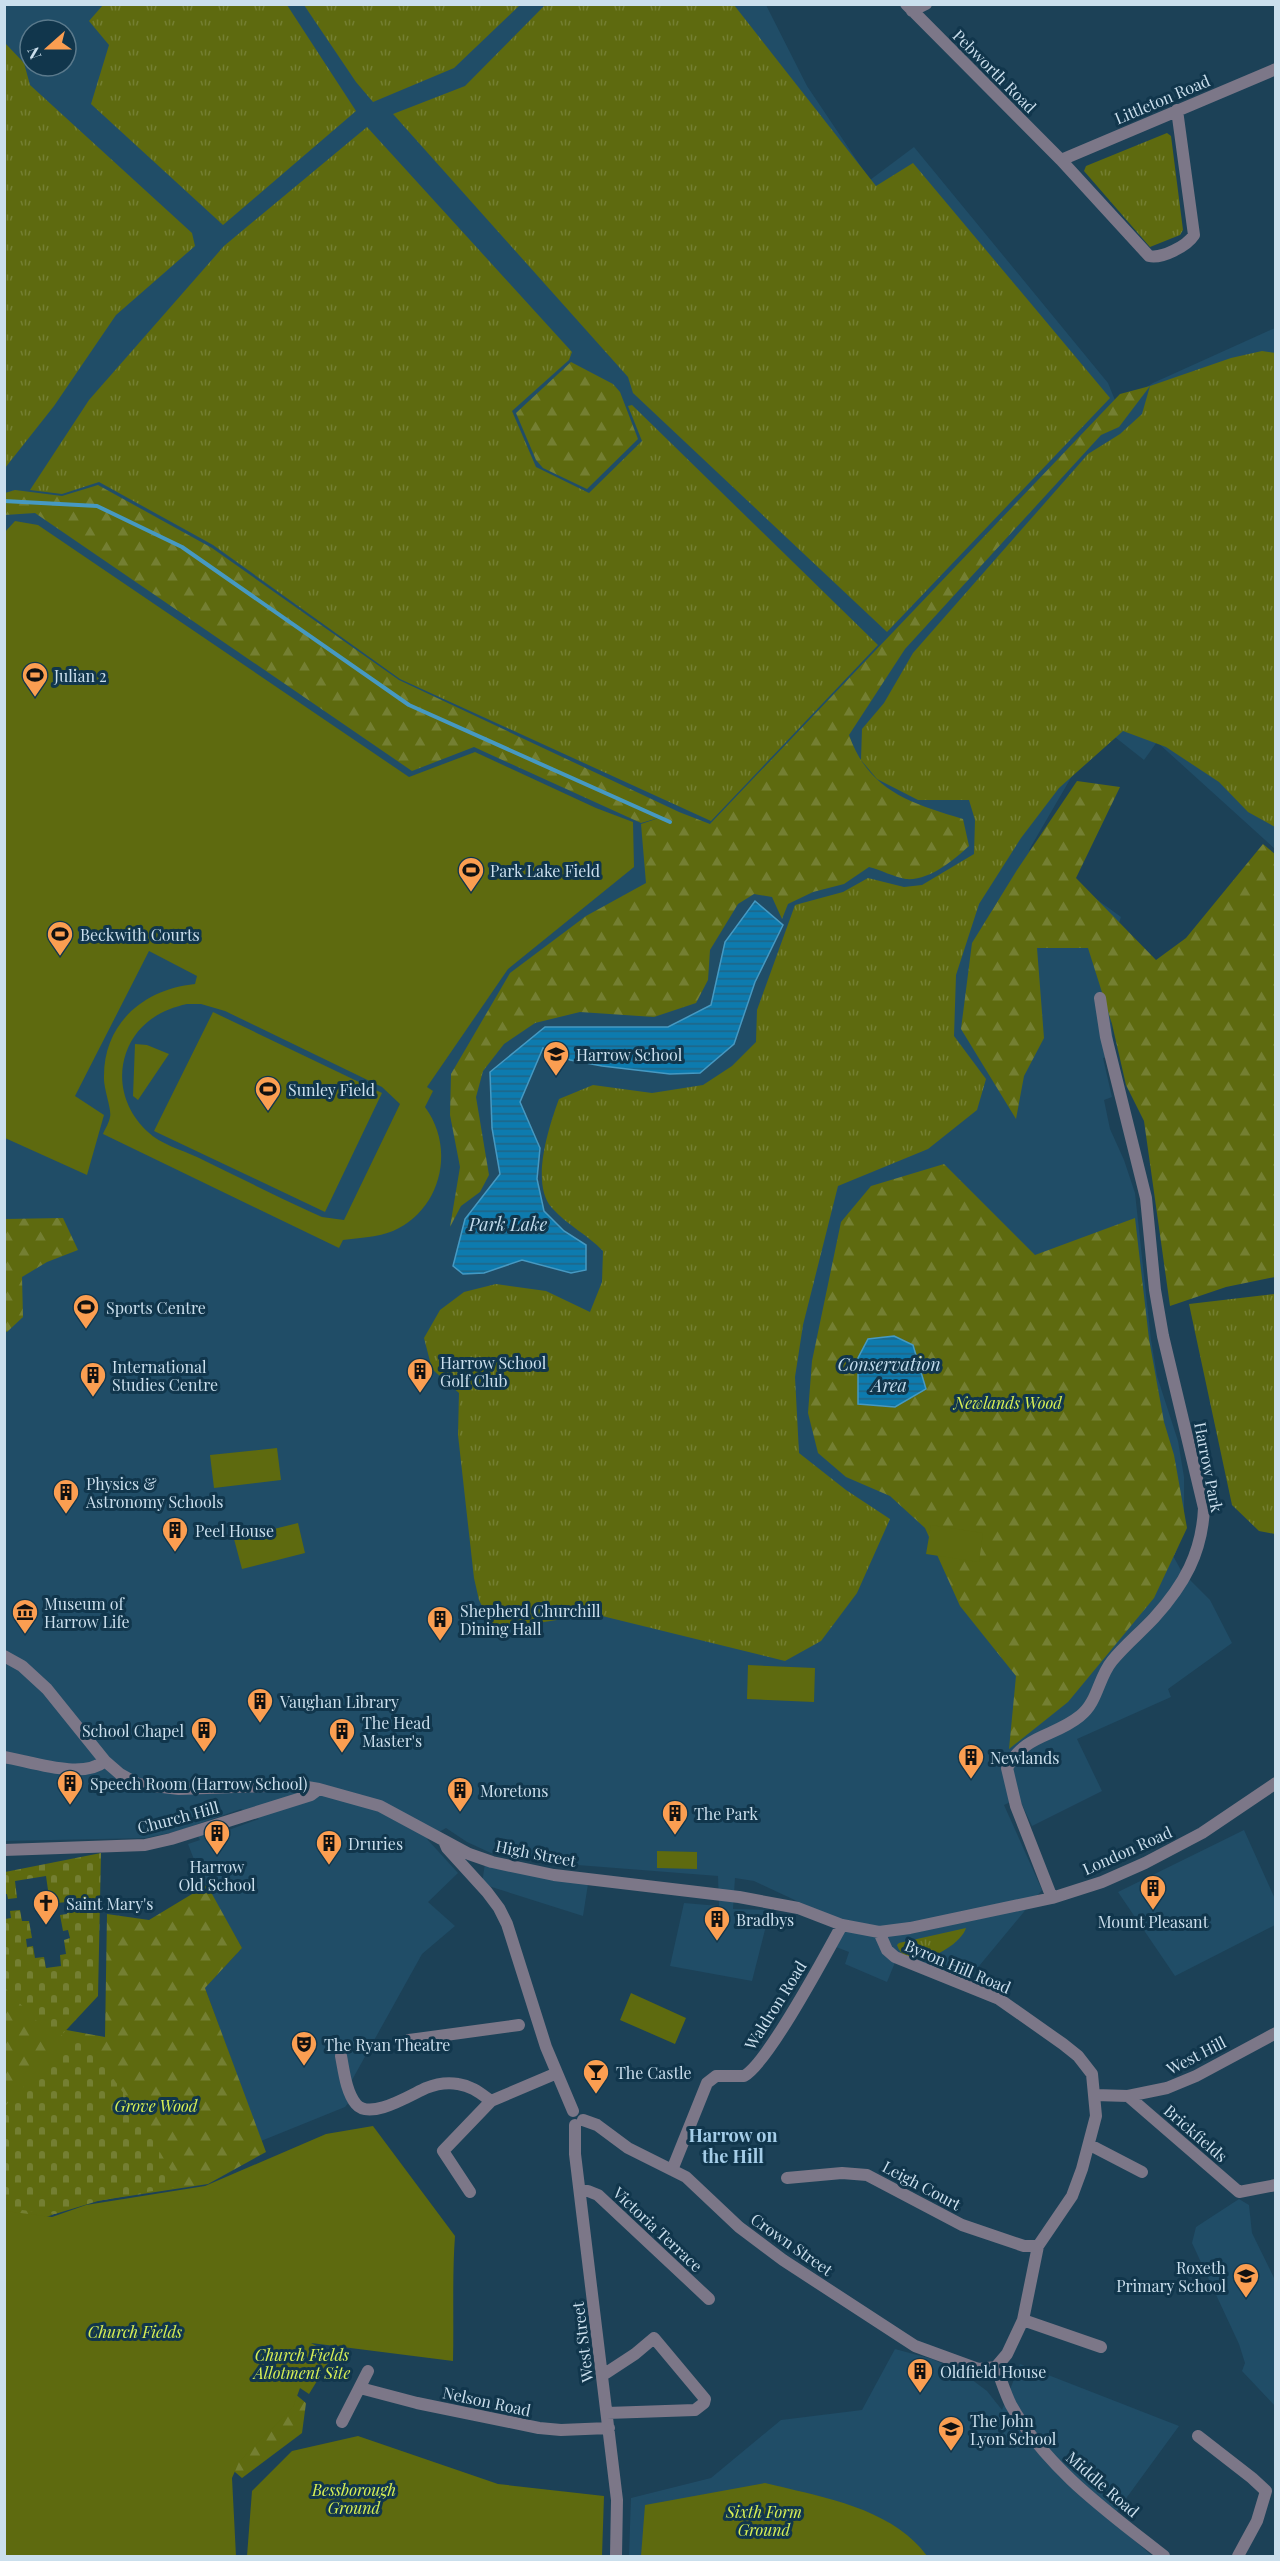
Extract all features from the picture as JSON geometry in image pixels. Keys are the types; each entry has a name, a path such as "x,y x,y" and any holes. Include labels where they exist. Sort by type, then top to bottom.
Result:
{"street":[{"path":"909,8 926,4"},
{"name":"Pebworth Road","path":"909,8 1061,160 1149,256 1156,258 1189,242 1194,235 1177,110"},
{"name":"Littleton Road","path":"1061,160 1275,69"},
{"name":"Harrow Park","path":"1052,1898 1016,1806 1007,1768 1022,1746 1080,1717 1094,1701 1111,1662 1156,1616 1192,1565 1203,1533 1204,1508 1163,1336 1155,1290 1146,1198 1106,1037 1100,998"},
{"name":"High Street","path":"4,1656 22,1666 47,1689 105,1761 131,1781 154,1787 179,1789 295,1785 319,1789 380,1806 469,1854 542,1874 739,1897 798,1908 842,1925 879,1932 977,1914"},
{"path":"4,1757 71,1770 87,1770 98,1767 105,1761"},
{"name":"London Road","path":"977,1914 1052,1898 1102,1882 1145,1863 1202,1833 1275,1783"},
{"name":"Church Hill","path":"4,1850 145,1845 310,1795 319,1789"},
{"path":"444,1840 447,1848 499,1908 507,1924 529,2023 557,2073 573,2111 581,2112 579,2122"},
{"name":"Waldron Road","path":"672,2170 706,2083 716,2076 744,2076 760,2062 842,1925"},
{"name":"Byron Hill Road","path":"879,1932 887,1950 895,1958 999,1999 1078,2056 1092,2074 1096,2115 1090,2145 1072,2196 1038,2246 1023,2320 1007,2354 996,2367"},
{"path":"409,2040 529,2023"},
{"name":"West Hill","path":"1128,2096 1167,2088 1196,2076 1275,2034"},
{"path":"341,2056 350,2092 360,2107 387,2106 426,2088 447,2083 472,2087 491,2101"},
{"path":"470,2192 443,2151 491,2101 557,2073"},
{"path":"1095,2095 1128,2096"},
{"name":"Brickfields","path":"1128,2096 1239,2192 1275,2185"},
{"name":"Crown Street","path":"579,2122 597,2125 628,2148 698,2186 740,2227 783,2260 915,2346 978,2369 996,2367"},
{"name":"West Street","path":"579,2122 575,2154 617,2500 616,2556"},
{"path":"1090,2145 1142,2172"},
{"name":"Leigh Court","path":"787,2178 842,2173 867,2175 962,2225 1024,2246 1038,2246"},
{"name":"Victoria Terrace","path":"580,2192 588,2191 598,2195 709,2299"},
{"path":"1023,2320 1101,2347"},
{"path":"603,2375 654,2338 705,2399 700,2407 689,2410 607,2413"},
{"name":"Middle Road","path":"996,2367 1011,2404 1048,2457 1095,2502 1164,2556"},
{"path":"342,2422 368,2371"},
{"name":"Nelson Road","path":"360,2388 417,2403 539,2428 561,2430 609,2428"},
{"path":"1198,2436 1271,2491 1238,2556"}],"shaded area":[{"name":"Harrow School","path":"4,5 766,5 807,86 870,180 914,147 1108,383 1119,410 1134,395 1153,383 1275,328 1275,849 1157,742 1144,760 1101,726 1029,850 1121,917 1105,965 1115,1056 1103,1058 1112,1097 1104,1100 1110,1129 1135,1193 1157,1376 1178,1441 1184,1477 1184,1524 1172,1554 1182,1572 1210,1600 1232,1643 1168,1689 1171,1697 1077,1739 1102,1791 1032,1826 1019,1798 1004,1805 1042,1890 965,1983 896,1960 887,1982 845,1964 849,1952 836,1947 844,1923 754,1881 735,1878 733,1909 770,1910 752,1981 670,1966 684,1903 719,1906 718,1876 552,1863 491,1853 467,1842 446,1828 427,1839 458,1873 428,1902 455,1926 422,1954 352,2080 350,2101 345,2107 261,2141 205,1988 242,1948 200,1875 188,1844 200,1840 198,1836 213,1831 215,1835 259,1819 241,1809 178,1831 146,1838 5,1841"},
{"path":"1244,1830 1275,1899 1275,1925 1175,1976 1118,1892"},
{"path":"485,1863 588,1884 583,1916 482,1884"},
{"name":"Roxeth Primary School","path":"1239,2199 1249,2205 1252,2233 1275,2280 1275,2406 1242,2371 1245,2363 1239,2344 1192,2243 1196,2227"},
{"name":"The John Lyon School","path":"895,2349 932,2359 963,2373 987,2391 1002,2410 1020,2364 1179,2426 1111,2519 1152,2556 629,2556 631,2498 711,2478 781,2420 862,2410"}],"green space":[{"path":"103,5 287,5 356,111 223,225 91,104 109,45 89,21"},
{"path":"304,5 520,5 454,68 373,102 356,82"},
{"path":"545,5 734,5 876,186 913,163 1110,398 887,632 633,393 628,377 393,114 465,86"},
{"path":"5,43 18,57 18,78 28,78 30,85 192,233 195,246 116,315 54,406 5,468"},
{"path":"367,127 572,352 569,360 512,411 536,467 589,493 642,441 628,406 632,405 878,645 711,821 400,679 213,545 99,482 62,494 30,490 89,400 224,246"},
{"path":"1167,133 1171,136 1183,230 1180,235 1150,247 1084,171 1086,166"},
{"path":"1262,351 1276,353 1275,827 1248,812 1219,782 1166,747 1123,731 1059,788 1021,838 979,904 956,975 954,1036 986,1079 977,1110 928,1149 838,1186 803,1325 795,1377 799,1453 846,1490 890,1519 857,1593 821,1641 785,1661 594,1614 532,1624 492,1626 479,1600 474,1578 458,1435 459,1393 432,1369 424,1338 440,1310 464,1292 496,1284 546,1291 590,1312 602,1282 603,1251 552,1208 542,1185 547,1139 559,1099 593,1085 652,1093 703,1085 732,1066 756,1042 757,1010 795,905 843,892 868,878 904,887 922,885 974,854 975,820 969,800 918,800 877,779 861,760 862,729 884,703 913,653 1088,454 1120,434 1142,414 1150,386 1231,358"},
{"path":"571,362 613,384 620,392 638,439 587,489 543,468 536,460 516,413"},
{"path":"1150,386 1119,427 1101,435 905,649 849,735 857,754 880,782 909,800 963,819 969,846 932,873 915,879 901,878 869,867 844,884 813,892 788,904 782,919 772,897 754,894 738,904 710,950 708,980 696,1003 654,1017 580,1012 535,1023 504,1044 483,1071 476,1097 489,1175 480,1192 461,1206 450,1227 460,1167 450,1115 451,1074 510,973 586,916 646,883 641,824 665,816 641,823 474,747 412,771 35,513 5,515 5,493 15,490 62,496 98,485 212,548 399,680 679,812 710,824 1120,394"},
{"path":"15,521 38,525 409,777 475,752 596,808 633,822 634,867 508,969 427,1087 433,1091 425,1107 440,1141 439,1177 423,1209 393,1231 343,1240 339,1248 103,1134 110,1113 104,1081 106,1057 119,1025 144,1001 176,987 195,984 197,976 149,951 75,1096 104,1115 87,1175 5,1138 4,533","holes":["187,1004 201,1004 225,1011 382,1087 400,1104 344,1220 322,1217 165,1143 148,1132 134,1115 125,1096 122,1075 130,1043 142,1027 167,1010"]},
{"path":"1077,781 1120,787 1076,878 1156,960 1186,938 1263,844 1276,855 1275,1277 1226,1287 1170,1306 1144,1121 1126,1085 1112,1024 1088,948 1037,948 1044,1038 1024,1076 1016,1119 961,1029 972,943 1017,870"},
{"name":"Sunley Field","path":"213,1012 382,1093 325,1212 154,1131"},
{"path":"135,1044 147,1045 169,1054 138,1100 133,1096"},
{"name":"Newlands Wood","path":"944,1164 1035,1255 1135,1218 1149,1339 1187,1528 1154,1598 1068,1702 1009,1749 1016,1676 960,1606 925,1528 890,1496 846,1477 818,1453 808,1413 812,1361 841,1222 871,1186"},
{"path":"63,1218 78,1250 47,1262 22,1277 23,1317 7,1332 5,1331 5,1219"},
{"path":"1276,1294 1275,1534 1259,1531 1232,1505 1189,1304"},
{"path":"277,1448 281,1480 214,1488 210,1455"},
{"path":"298,1523 305,1553 242,1569 234,1539"},
{"path":"931,1525 983,1533 979,1562 926,1554"},
{"path":"748,1665 815,1668 814,1702 747,1699"},
{"path":"657,1851 697,1852 697,1869 657,1868"},
{"path":"101,1853 98,1996 56,2041 5,1988 5,1919 11,1918 10,1911 20,1910 22,1921 29,1921 32,1938 26,1939 27,1947 33,1946 35,1958 44,1957 46,1968 61,1966 60,1955 66,1954 64,1940 70,1938 68,1930 63,1931 60,1915 67,1914 66,1902 50,1904 46,1876 15,1881 17,1898 8,1899 5,1894 5,1872"},
{"name":"Grove Wood","path":"207,1885 242,1948 205,1988 266,2152 208,2184 83,2203 44,2218 5,2223 5,1984 61,2029 105,2037 107,1914 149,1920"},
{"path":"966,1928 954,1944 933,1956 911,1958 903,1954 897,1945 899,1943"},
{"path":"631,1993 686,2018 675,2044 620,2020"},
{"path":"77,2032 84,2036 135,2110 180,2186 98,2201 55,2214 5,2208 5,2106"},
{"name":"Church Fields","path":"373,2126 455,2236 453,2361 311,2343 333,2355 309,2394 300,2388 293,2407 239,2462 232,2478 236,2556 5,2556 5,2211 52,2217 86,2205 205,2186 326,2134"},
{"path":"264,2368 306,2403 302,2433 242,2478 228,2466"},
{"name":"Bessborough Ground","path":"358,2436 498,2484 604,2496 602,2556 247,2556 252,2491 292,2451"},
{"name":"Sixth Form Ground","path":"765,2483 831,2499 875,2515 912,2539 927,2556 641,2556 645,2505"}],"water":[{"name":"Park Lake","path":"755,901 783,925 755,982 734,1044 700,1073 670,1074 602,1066 570,1060 543,1048 520,1102 540,1148 537,1179 544,1211 564,1231 586,1245 586,1270 571,1273 522,1260 484,1273 463,1274 453,1266 465,1219 500,1174 492,1128 490,1072 545,1027 668,1027 711,1005 725,942"},
{"name":"Conservation Area","path":"894,1336 913,1345 926,1389 895,1407 858,1404 858,1358 868,1339"}],"waterway":[{"path":"4,501 97,506 182,547 409,705 670,822"}],"place":[{"name":"Julian 2","path":"35,698"},
{"name":"Park Lake Field","path":"471,893"},
{"name":"Beckwith Courts","path":"60,957"},
{"name":"Harrow School","path":"556,1077"},
{"name":"Sunley Field","path":"268,1112"},
{"name":"Sports Centre","path":"86,1330"},
{"name":"Harrow School Golf Club","path":"420,1394"},
{"name":"International Studies Centre","path":"93,1398"},
{"name":"Physics & Astronomy Schools","path":"66,1515"},
{"name":"Peel House","path":"175,1553"},
{"name":"Museum of Harrow Life","path":"25,1635"},
{"name":"Shepherd Churchill Dining Hall","path":"440,1642"},
{"name":"Vaughan Library","path":"260,1724"},
{"name":"School Chapel","path":"204,1753"},
{"name":"The Head Master's","path":"342,1754"},
{"name":"Newlands","path":"971,1780"},
{"name":"Speech Room (Harrow School)","path":"70,1806"},
{"name":"Moretons","path":"460,1813"},
{"name":"The Park","path":"675,1836"},
{"name":"Harrow Old School","path":"217,1856"},
{"name":"Druries","path":"329,1866"},
{"name":"Mount Pleasant","path":"1153,1911"},
{"name":"Saint Mary's","path":"46,1926"},
{"name":"Bradbys","path":"717,1942"},
{"name":"The Ryan Theatre","path":"304,2067"},
{"name":"The Castle","path":"596,2095"},
{"name":"Roxeth Primary School","path":"1246,2299"},
{"name":"Oldfield House","path":"920,2394"},
{"name":"The John Lyon School","path":"951,2452"}],"district":[{"name":"Harrow on the Hill","path":"733,2145"}],"park label":[{"name":"Church Fields Allotment Site","path":"302,2363"}]}
